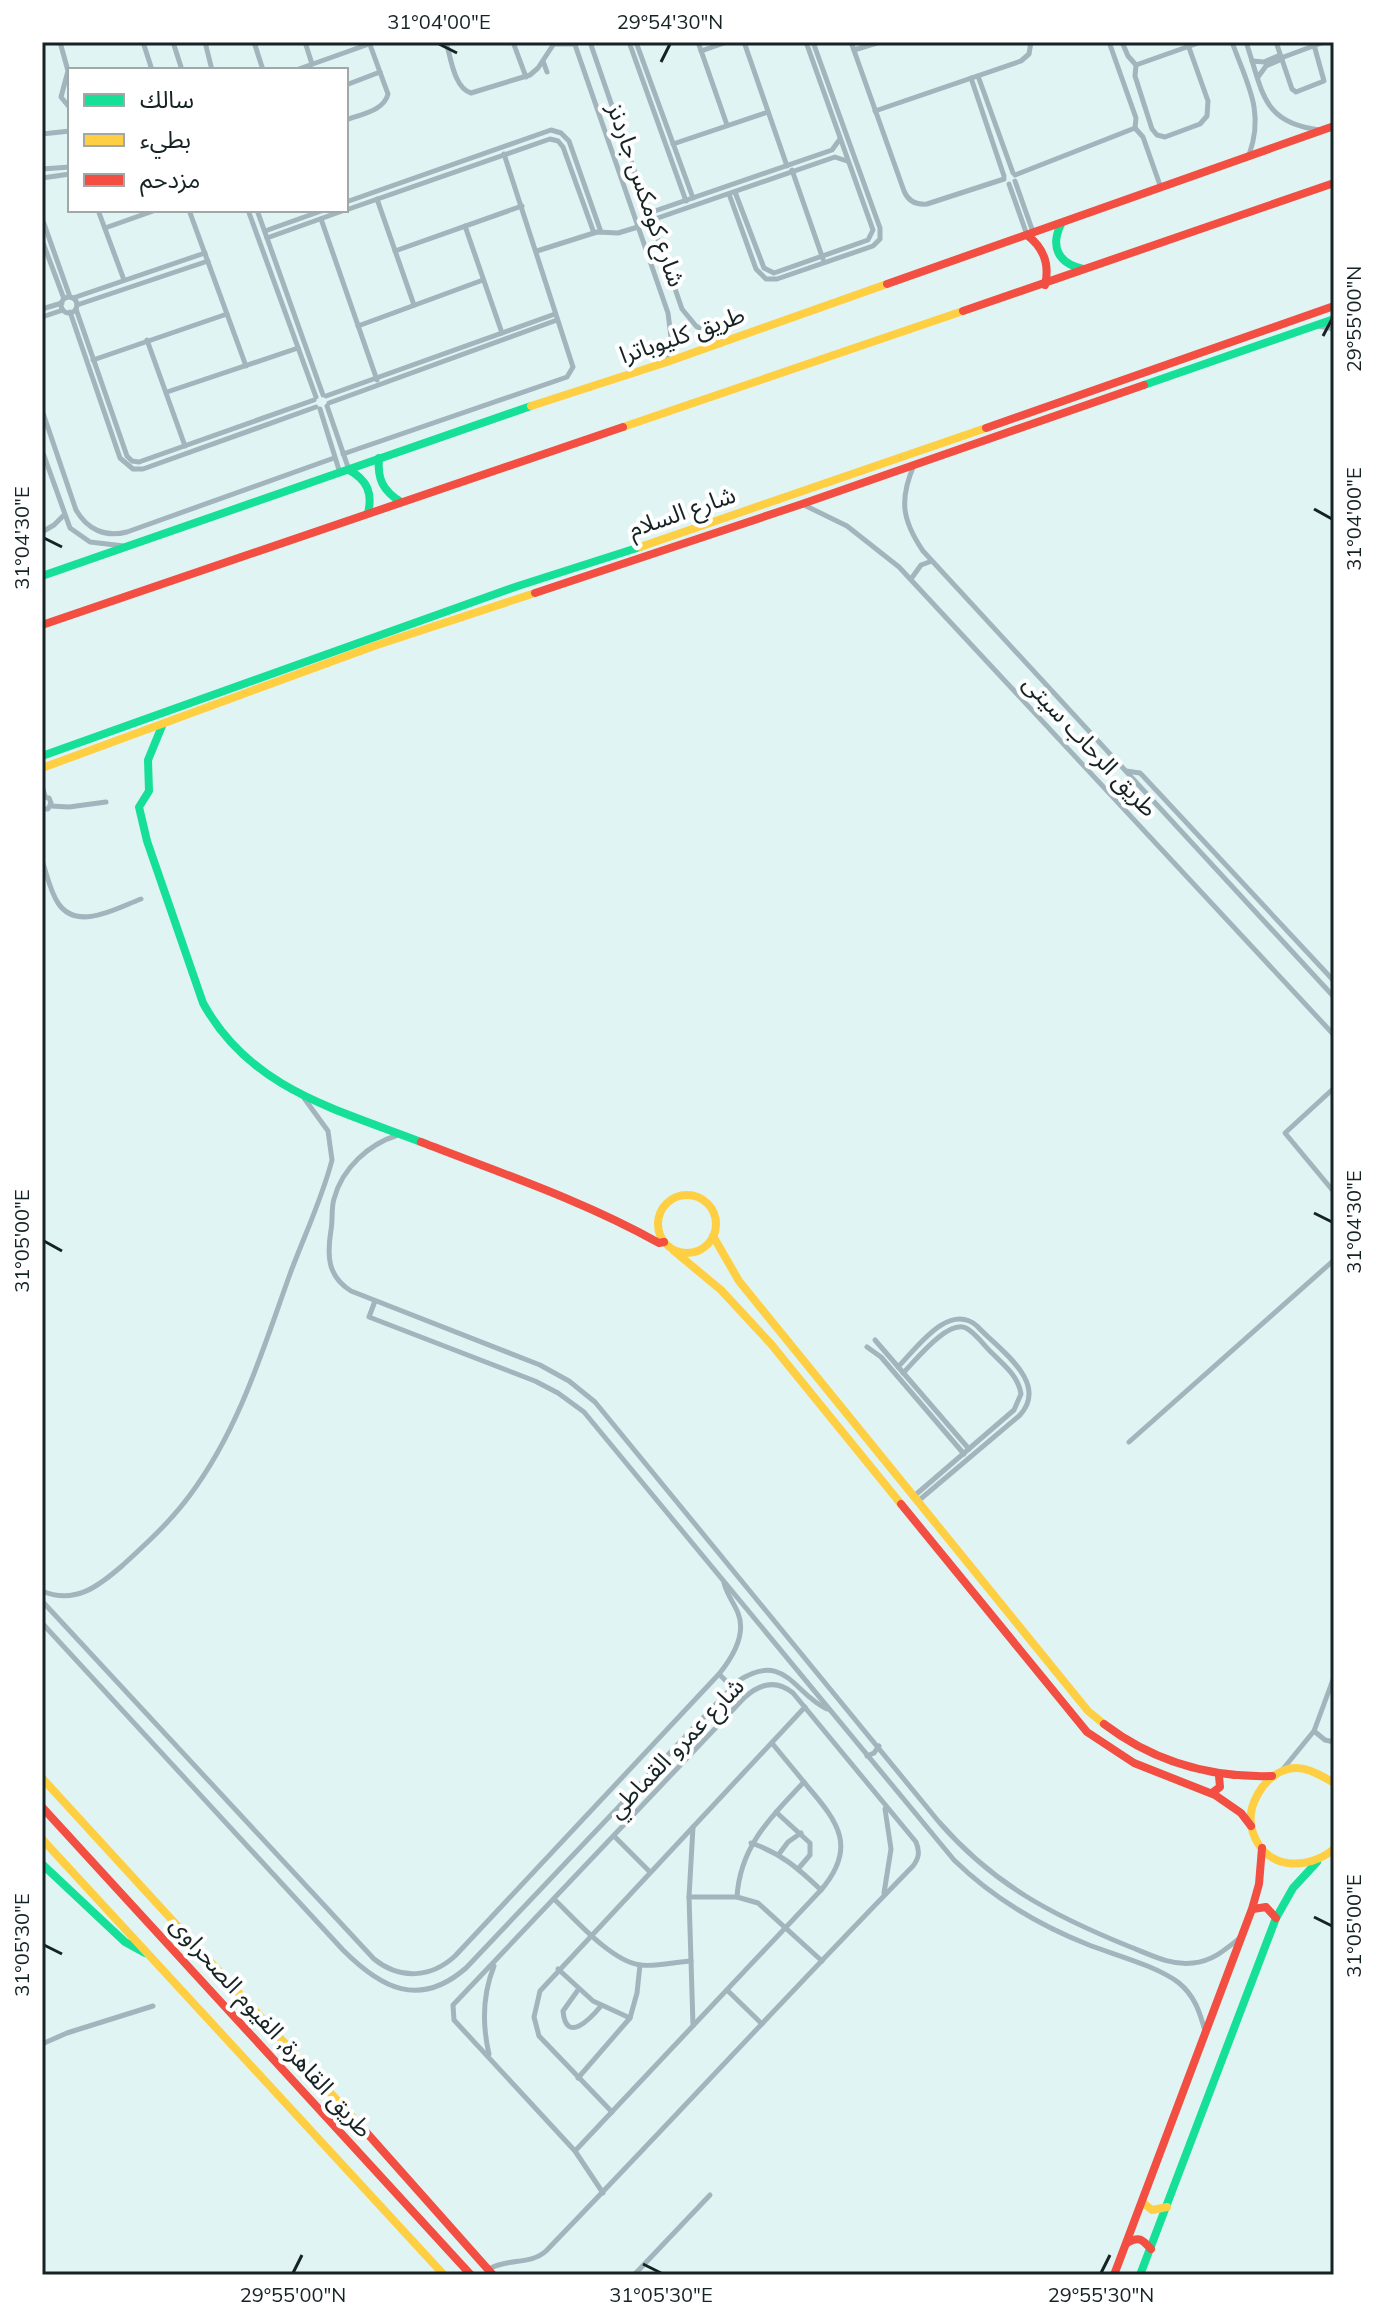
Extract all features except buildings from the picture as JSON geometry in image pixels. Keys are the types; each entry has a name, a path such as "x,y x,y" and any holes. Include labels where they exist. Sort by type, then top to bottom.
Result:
{"main road":[{"name":"طريق كليوباترا","path":"42,576 379,458 667,362 1334,126"},
{"path":"42,625 368,513 587,442 1334,183"},
{"path":"1063,222 1055,238 1059,258 1066,265 1086,270"},
{"path":"1030,234 1046,258 1048,271 1045,285"},
{"name":"شارع السلام","path":"42,768 374,646 1334,306"},
{"path":"1296,319 1300,331"},
{"name":"شارع السلام","path":"42,756 518,586 802,504 1334,319"},
{"path":"379,458 382,488 401,502"},
{"path":"344,472 361,476 369,487 371,500 368,513"},
{"path":"162,726 148,760 149,791 139,807 147,841 203,1003 216,1027 245,1061 267,1078 304,1097 550,1192 621,1222 657,1242 664,1242"},
{"path":"674,1251 692,1253 708,1244 713,1236 716,1222 710,1206 696,1196 679,1196 660,1211 657,1227 664,1242 674,1251 721,1290 771,1344 1070,1712 1098,1741 1142,1767 1212,1793 1239,1810 1262,1848 1273,1858 1301,1865 1325,1859"},
{"path":"713,1236 737,1277 915,1500 1069,1689 1108,1728 1139,1748 1162,1758 1219,1776 1272,1776"},
{"path":"721,1290 737,1277"},
{"path":"979,1600 989,1590"},
{"path":"993,1618 997,1611 1004,1609"},
{"path":"1251,1826 1251,1807 1259,1789 1282,1770 1297,1767 1311,1769 1334,1783"},
{"path":"1212,1793 1220,1787 1219,1776"},
{"path":"42,1778 491,2272"},
{"name":"طريق القاهرة, الفيوم الصحراوى","path":"42,1807 471,2275"},
{"name":"طريق القاهرة, الفيوم الصحراوى","path":"42,1839 444,2275"},
{"path":"1114,2275 1252,1909 1259,1884 1262,1848"},
{"path":"1140,2275 1276,1918 1293,1888 1334,1849"},
{"path":"42,1864 125,1942 145,1953"},
{"path":"1252,1909 1266,1907 1276,1918"},
{"path":"1142,2202 1152,2210 1159,2211 1168,2206"},
{"path":"1127,2243 1136,2238 1142,2239 1151,2249"}],"street":[{"path":"60,42 68,71 61,97 68,106"},
{"path":"151,42 143,43 151,68"},
{"path":"173,42 181,68"},
{"path":"205,42 212,68"},
{"path":"254,42 262,68"},
{"path":"305,42 312,64"},
{"path":"446,42 459,85 464,91 476,93 534,72 555,43 574,43"},
{"path":"513,42 526,77"},
{"name":"شارع كومكس جاردنز","path":"590,42 682,309 696,326 722,342"},
{"path":"629,42 686,201"},
{"path":"636,42 693,198"},
{"path":"698,42 727,125"},
{"path":"701,51 727,42"},
{"path":"744,42 823,260"},
{"path":"732,193 756,269 763,278 777,279 868,240 873,233 806,42"},
{"path":"813,42 881,232 880,239 873,246 823,260"},
{"path":"851,42 904,191 913,202 927,204 1010,178 1135,128"},
{"path":"854,50 880,42"},
{"path":"875,111 1025,58 1031,49 1031,42"},
{"path":"1109,42 1136,118 1135,128 1143,137 1161,188"},
{"path":"1122,42 1136,65 1135,76 1152,129 1161,137 1169,137 1200,124 1209,110 1187,44"},
{"path":"1136,65 1187,44 1201,42"},
{"path":"1232,42 1256,110 1256,131 1248,157"},
{"path":"1246,42 1269,104 1289,124 1323,130"},
{"path":"1276,42 1294,91 1323,82 1325,76 1314,45"},
{"path":"1252,61 1264,62 1324,42"},
{"path":"301,68 369,43 388,94 384,104 348,119"},
{"name":"شارع كومكس جاردنز","path":"574,43 668,313 671,337 667,362"},
{"path":"1258,77 1266,66 1281,57"},
{"path":"543,60 547,72"},
{"path":"348,84 380,72"},
{"path":"975,77 1030,234"},
{"path":"1256,110 1264,110 1269,104"},
{"path":"673,144 768,112"},
{"path":"42,134 68,131"},
{"path":"348,201 544,131 555,131 569,141 597,232"},
{"path":"650,217 693,198 832,150 840,138"},
{"path":"348,209 545,139 554,139 561,144 597,232"},
{"path":"343,454 567,377 573,367 504,154"},
{"path":"650,217 732,193 835,157 849,162"},
{"path":"42,169 68,167"},
{"path":"42,178 68,174"},
{"path":"377,199 414,305"},
{"path":"395,251 522,206"},
{"path":"99,212 124,280"},
{"path":"105,228 150,212"},
{"path":"190,212 246,366"},
{"path":"249,212 334,458 344,472"},
{"path":"258,212 326,400 343,454 344,472"},
{"path":"266,234 319,212"},
{"path":"266,234 340,212"},
{"path":"42,218 107,409 132,461 139,462 315,398 326,400"},
{"path":"321,219 378,382"},
{"path":"465,226 483,280 507,334"},
{"path":"537,251 597,232 618,233 638,227"},
{"path":"42,240 93,360 120,458 133,469 143,469 318,408 326,400 556,317"},
{"path":"42,317 124,280 205,253"},
{"path":"42,309 69,304 208,261"},
{"path":"358,326 483,280"},
{"path":"279,296 287,293"},
{"path":"668,313 682,309"},
{"path":"93,360 227,314"},
{"path":"1317,325 1334,329"},
{"path":"147,340 185,446"},
{"path":"167,392 298,348"},
{"path":"42,410 76,510 91,527 105,533 127,532 334,458"},
{"path":"240,426 243,434"},
{"path":"330,441 337,438"},
{"path":"42,450 63,516 70,528 86,540 100,545 129,546"},
{"name":"طريق الرحاب سيتى","path":"915,464 905,489 904,503 913,536 932,561 1334,997"},
{"name":"طريق الرحاب سيتى","path":"802,504 861,535 911,579 1334,1035"},
{"path":"42,532 63,516"},
{"path":"911,579 921,565 932,561"},
{"path":"1124,771 1143,776 1334,981"},
{"path":"42,786 51,806"},
{"path":"42,809 106,802"},
{"path":"42,861 56,900 72,915 93,917 141,899"},
{"path":"1334,1088 1285,1133 1334,1192"},
{"path":"42,1591 70,1596 98,1585 163,1527 202,1478 221,1446 240,1406 332,1160 332,1145 325,1124 304,1097"},
{"path":"399,1135 373,1146 359,1157 347,1171 333,1201 328,1255 330,1266 346,1288 529,1361 569,1381 603,1410 949,1833 1001,1881 1036,1905 1066,1920 1165,1961 1186,1964 1207,1960 1225,1951 1242,1936"},
{"path":"320,1196 333,1201"},
{"path":"1129,1442 1334,1260"},
{"path":"375,1301 369,1317 535,1381 558,1393 592,1420 947,1853 997,1897 1065,1936 1160,1973 1187,1991 1199,2010 1205,2032"},
{"path":"898,1367 937,1328 954,1319 970,1320 1014,1376 1021,1394 1014,1410 915,1500"},
{"path":"903,1373 942,1334 955,1326 966,1328 1027,1379 1029,1402 1010,1424 938,1480"},
{"path":"875,1340 887,1360 967,1452"},
{"path":"867,1347 898,1367 967,1452"},
{"path":"656,1498 664,1498 668,1489"},
{"path":"674,1521 678,1512 686,1512"},
{"path":"42,1601 379,1963 405,1974 434,1971 455,1956 719,1674 734,1652 741,1628 724,1582"},
{"path":"42,1623 248,1849 368,1974 383,1984 401,1989 421,1989 441,1984 466,1968 731,1686 751,1673 774,1672 793,1680 813,1701 829,1710"},
{"path":"719,1674 731,1686"},
{"path":"1282,1770 1314,1731 1334,1677"},
{"name":"شارع عمرو القماطي","path":"491,2272 503,2262 534,2259 544,2254 603,2193 913,1866 919,1855 916,1842 793,1693 780,1685 764,1685 750,1692 457,2001 452,2010 454,2020 575,2151 603,2193"},
{"path":"612,2112 543,2041 535,2023 536,1999 558,1969 805,1707"},
{"path":"1314,1731 1325,1740 1334,1742"},
{"path":"575,2151 821,1890 839,1860 841,1838 834,1819 772,1743"},
{"path":"867,1756 879,1746"},
{"path":"880,1773 883,1766 893,1762"},
{"path":"737,1897 741,1869 751,1843 804,1782"},
{"name":"شارع عمرو القماطي","path":"882,1898 889,1874 891,1849 883,1804"},
{"path":"776,1812 810,1843 812,1851 798,1869"},
{"path":"226,1825 235,1823 239,1815"},
{"path":"693,1827 689,1897 693,2026"},
{"path":"779,1854 788,1842 801,1833"},
{"path":"615,1837 650,1872"},
{"path":"248,1849 251,1841 261,1838"},
{"path":"751,1843 779,1854 821,1890"},
{"path":"689,1897 737,1897 758,1903 822,1961"},
{"path":"555,1900 614,1952 640,1965 691,1961"},
{"path":"1160,1973 1166,1967 1165,1961"},
{"name":"شارع عمرو القماطي","path":"489,2055 484,2012 487,1987 495,1964"},
{"path":"578,2078 630,2018 640,1965"},
{"path":"558,1969 578,1990 601,2006 630,2018"},
{"path":"578,1990 563,2011 569,2025 584,2026 601,2006"},
{"path":"727,1990 762,2024"},
{"path":"42,2044 153,2006"},
{"path":"634,2275 710,2195"}],"traffic: fast":[{"path":"1061,224 1056,240 1058,253 1067,263 1083,269"},
{"path":"1144,385 1334,319"},
{"path":"42,576 531,406"},
{"path":"379,458 382,484 401,502"},
{"path":"349,470 367,488 370,499 368,513"},
{"path":"42,756 518,586 640,547"},
{"path":"162,726 148,760 149,791 139,807 147,841 203,1003 222,1032 270,1076 327,1106 421,1142"},
{"path":"1140,2275 1276,1918 1293,1888 1317,1862"},
{"path":"42,1864 125,1942 145,1953"}],"traffic: slow":[{"path":"531,406 667,362 887,284"},
{"path":"623,427 963,311"},
{"path":"640,547 986,428"},
{"path":"42,768 374,646 535,593"},
{"path":"687,1195 708,1203 716,1224 708,1245 687,1253 666,1245 658,1224 666,1203 687,1195"},
{"path":"713,1236 739,1281 1088,1711 1104,1724"},
{"path":"674,1251 721,1290 771,1344 901,1504"},
{"path":"1334,1783 1300,1768 1288,1769 1271,1778 1264,1786 1251,1813 1253,1833 1259,1845 1277,1860 1288,1863 1312,1861 1334,1849"},
{"path":"42,1778 358,2123"},
{"path":"42,1839 444,2275"},
{"path":"1142,2202 1152,2210 1167,2207"}],"traffic: jam":[{"path":"887,284 1334,126"},
{"path":"963,311 1334,183"},
{"path":"1027,235 1038,245 1044,257 1047,270 1045,285"},
{"path":"986,428 1334,306"},
{"path":"535,593 1144,385"},
{"path":"42,625 623,427"},
{"path":"421,1142 542,1188 659,1243 664,1242"},
{"path":"901,1504 1087,1732 1134,1763 1215,1795 1241,1813 1251,1826"},
{"path":"1104,1724 1143,1748 1184,1765 1227,1774 1272,1776"},
{"path":"1212,1793 1220,1787 1219,1776"},
{"path":"42,1807 471,2275"},
{"path":"1114,2275 1252,1909 1259,1884 1262,1848"},
{"path":"1253,1909 1266,1907 1276,1918"},
{"path":"358,2123 493,2275"},
{"path":"1127,2243 1140,2240 1151,2249"}]}
